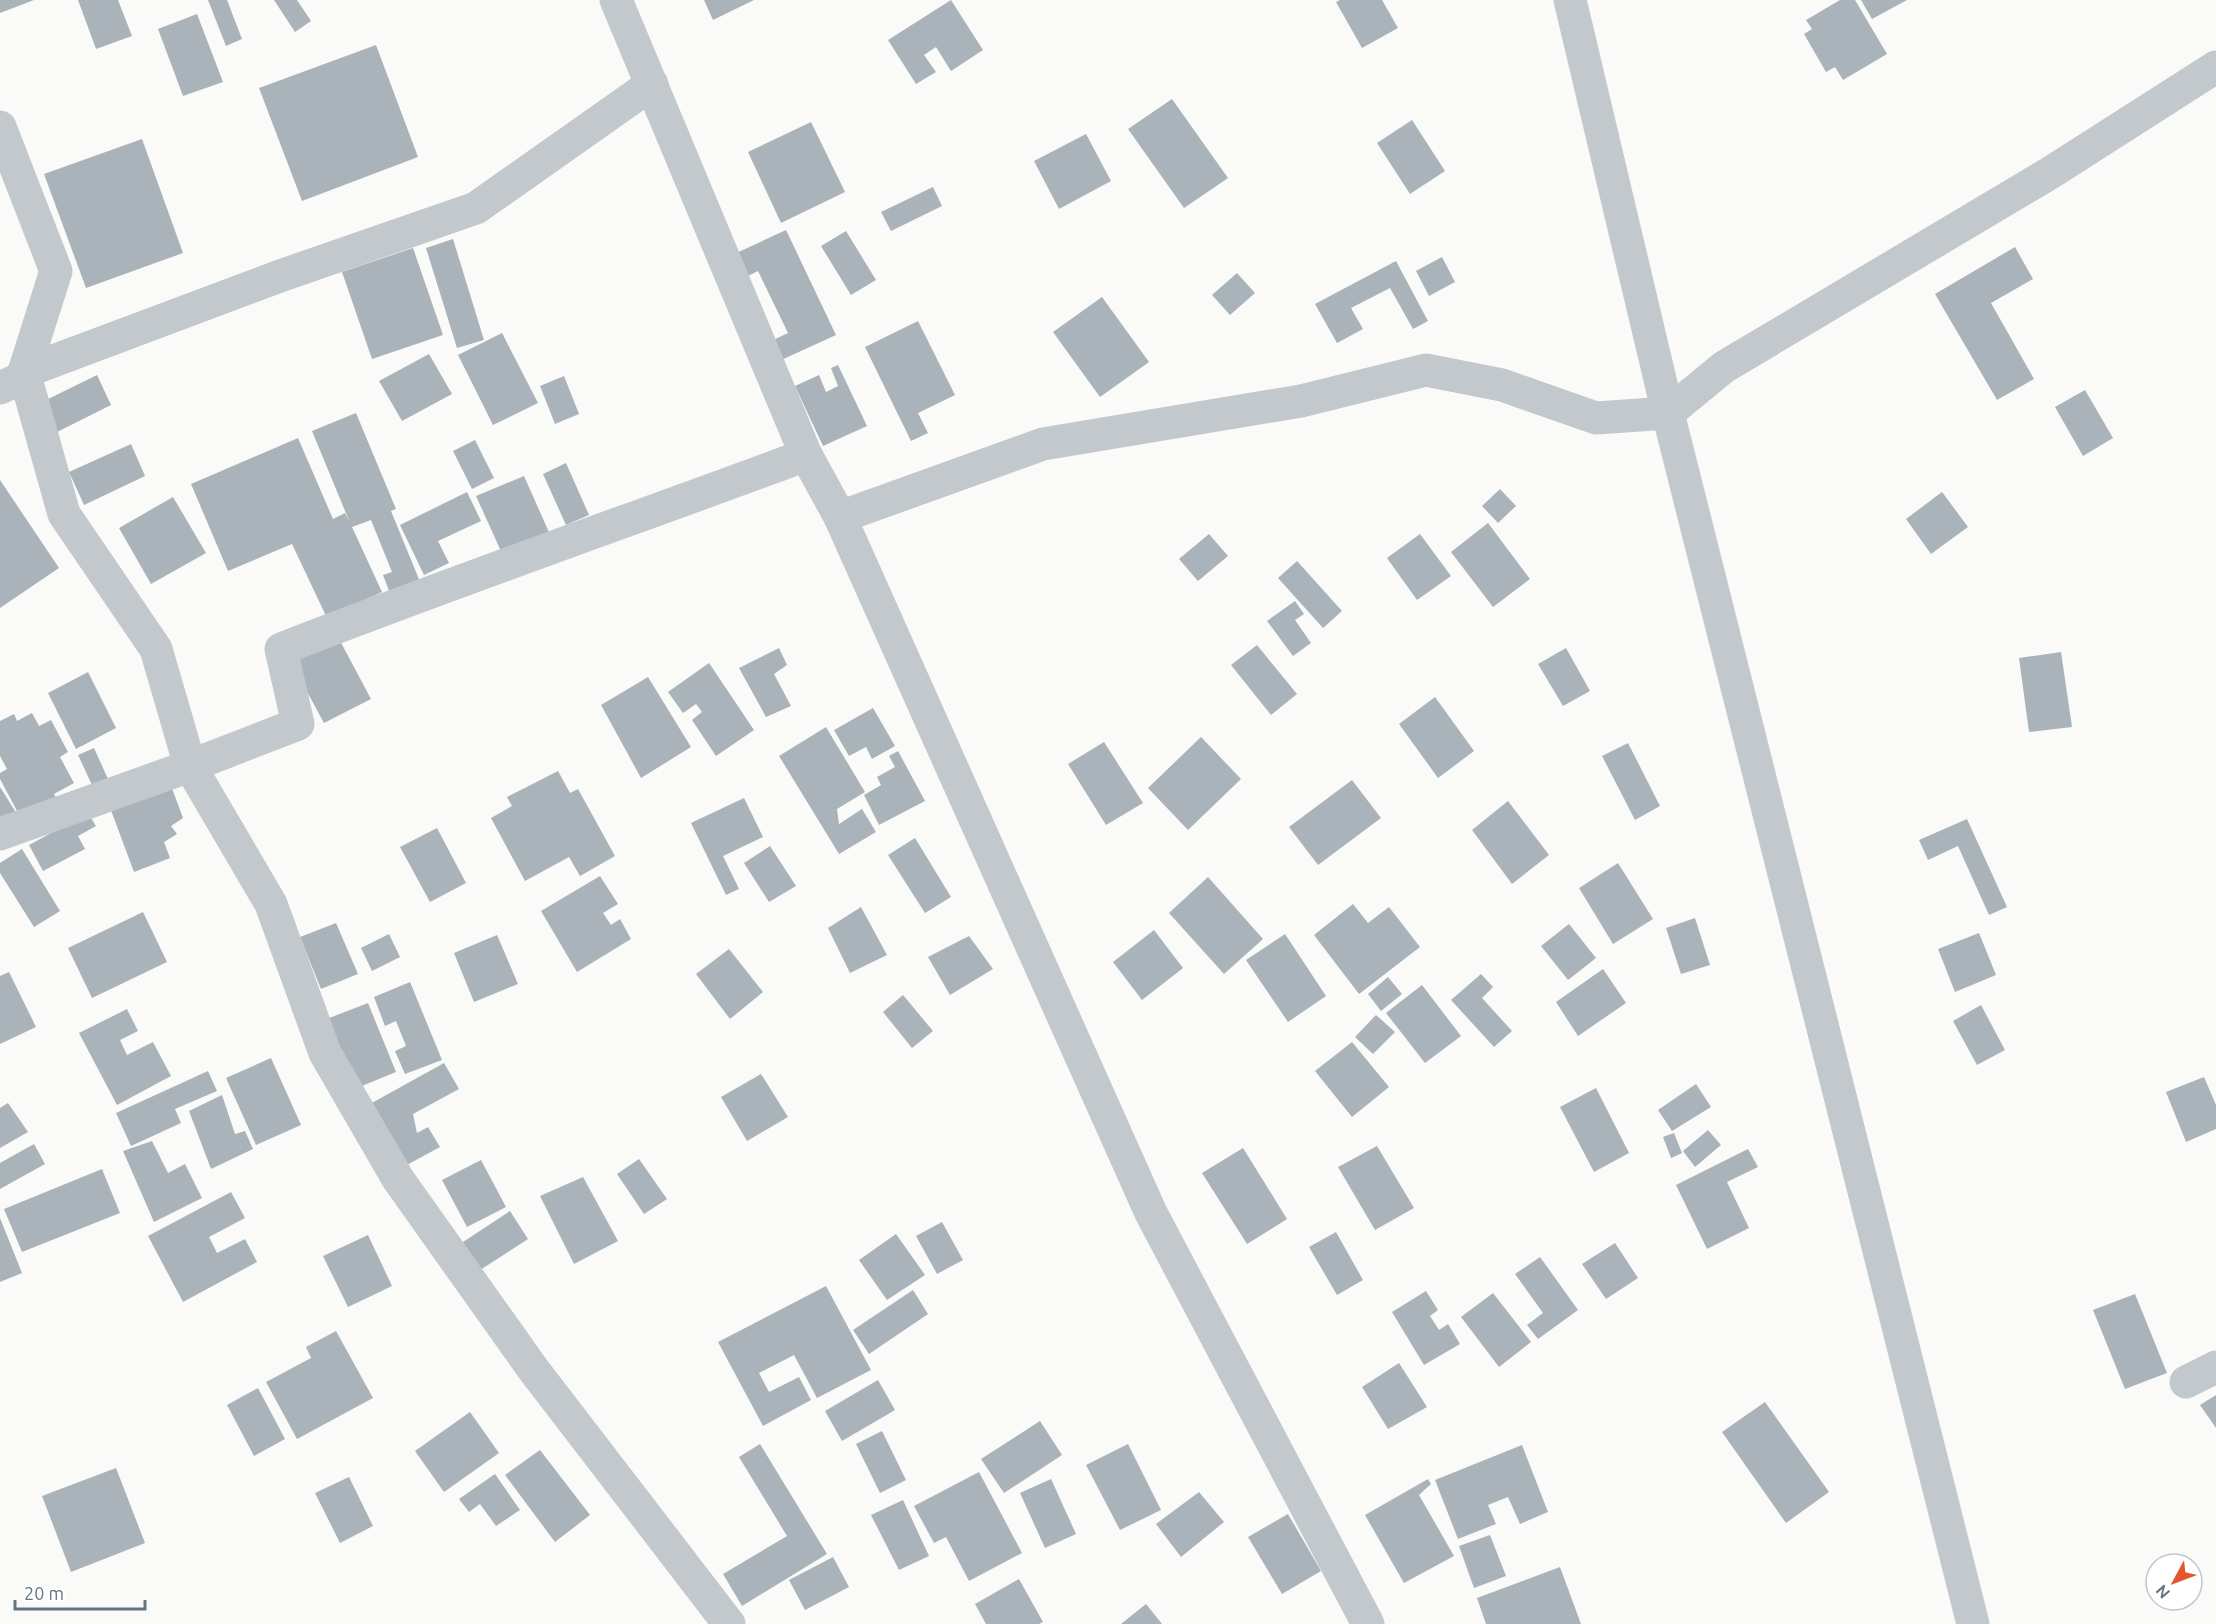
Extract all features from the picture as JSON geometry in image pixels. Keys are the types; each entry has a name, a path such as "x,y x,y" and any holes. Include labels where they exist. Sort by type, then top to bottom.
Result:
{"street":[{"path":"616,0 806,455 840,518 1151,1213 1368,1624"},
{"path":"1570,0 1668,413 1973,1624"},
{"path":"840,518 1043,444 1301,401 1426,370 1502,386 1596,418 1668,413 1724,367 2050,172 2216,67"},
{"path":"12,380 280,276 476,208 652,84"},
{"path":"0,127 56,272 12,380 64,514 156,648 190,766 271,904 326,1053 398,1179 534,1369 729,1624"},
{"path":"0,834 190,766 298,724 281,649 437,588 806,455"},
{"path":"2186,1382 2216,1367"}],"building":[{"path":"0,0 34,0 0,13"},
{"path":"78,0 118,0 132,36 96,49"},
{"path":"208,0 227,0 242,39 226,46"},
{"path":"274,0 297,0 311,21 295,32"},
{"path":"704,0 754,0 713,20"},
{"path":"951,0 983,50 951,71 936,47 924,55 936,72 916,84 888,40"},
{"path":"1340,0 1382,0 1398,28 1362,48 1336,2"},
{"path":"1840,0 1855,0 1887,54 1843,80 1835,67 1826,72 1804,34 1812,29 1806,20"},
{"path":"1861,0 1907,0 1872,19"},
{"path":"197,14 223,82 183,96 158,29"},
{"path":"376,45 418,157 302,201 259,88"},
{"path":"1172,99 1228,178 1184,208 1128,129"},
{"path":"1412,120 1445,171 1410,194 1377,143"},
{"path":"811,122 845,192 781,223 748,152"},
{"path":"1086,134 1111,181 1059,209 1034,161"},
{"path":"142,139 183,253 86,288 44,174"},
{"path":"933,187 942,206 891,231 881,212"},
{"path":"786,230 836,335 779,361 769,342 788,333 758,271 744,278 732,255"},
{"path":"846,231 876,280 851,295 821,246"},
{"path":"453,239 484,340 457,348 426,248"},
{"path":"2015,247 2033,279 1991,303 2034,379 1997,400 1935,294"},
{"path":"413,248 443,335 372,359 342,272"},
{"path":"1442,257 1455,282 1429,296 1416,271"},
{"path":"1396,261 1428,321 1413,329 1390,288 1351,308 1363,329 1337,343 1315,304"},
{"path":"1237,273 1255,293 1230,315 1212,295"},
{"path":"1102,297 1149,362 1100,397 1053,332"},
{"path":"918,321 955,395 918,413 928,433 911,441 865,347"},
{"path":"502,333 538,403 493,425 458,355"},
{"path":"429,354 452,394 402,421 379,381"},
{"path":"838,365 867,426 823,446 795,386 819,375 826,392 838,386 831,368"},
{"path":"97,375 111,405 51,435 36,405"},
{"path":"564,376 579,414 555,424 540,386"},
{"path":"2085,390 2113,438 2083,456 2055,407"},
{"path":"356,413 396,509 391,511 421,584 391,596 383,575 392,572 371,520 352,527 382,592 327,618 292,544 228,571 191,484 298,438 333,519 345,513 350,523 312,431"},
{"path":"475,440 494,478 472,489 453,451"},
{"path":"131,444 145,476 84,505 69,472"},
{"path":"566,463 589,515 566,525 543,474"},
{"path":"524,476 552,539 505,560 476,496"},
{"path":"0,480 59,568 0,608"},
{"path":"1500,489 1516,506 1498,523 1482,506"},
{"path":"467,492 481,521 438,541 449,563 424,575 400,525"},
{"path":"1942,492 1968,527 1931,554 1906,519"},
{"path":"173,497 206,553 151,584 119,528"},
{"path":"1488,523 1530,579 1493,607 1451,552"},
{"path":"1209,534 1228,556 1198,581 1179,559"},
{"path":"1420,534 1451,576 1417,600 1387,558"},
{"path":"1297,561 1342,611 1323,628 1278,578"},
{"path":"1295,601 1304,614 1295,620 1311,643 1293,656 1267,621"},
{"path":"338,637 371,699 324,723 291,662"},
{"path":"1257,645 1297,694 1271,715 1231,665"},
{"path":"779,648 787,665 774,674 791,706 766,717 739,668"},
{"path":"1566,648 1590,691 1563,706 1538,664"},
{"path":"2061,652 2072,727 2029,732 2019,658"},
{"path":"709,663 754,730 716,756 692,720 702,712 696,704 683,713 668,692"},
{"path":"88,672 116,728 76,749 48,693"},
{"path":"648,677 691,747 641,778 601,705"},
{"path":"1435,697 1474,751 1438,778 1399,724"},
{"path":"873,708 895,746 872,759 866,747 849,756 834,730"},
{"path":"32,713 39,726 51,720 68,752 60,757 74,783 54,794 60,805 24,824 0,779 0,773 7,769 0,756 0,721 14,714 17,721"},
{"path":"826,727 865,792 837,809 839,824 862,809 876,832 839,854 779,756"},
{"path":"1201,737 1241,779 1188,830 1148,788"},
{"path":"1104,742 1143,803 1106,825 1068,764"},
{"path":"1628,743 1660,806 1635,820 1602,756"},
{"path":"94,748 108,779 92,785 78,755"},
{"path":"898,751 925,801 879,825 864,795 881,785 877,777 895,767 889,756"},
{"path":"558,771 570,793 578,789 615,856 580,876 569,857 525,881 491,818 512,806 507,797"},
{"path":"1352,780 1381,818 1318,865 1289,827"},
{"path":"170,783 183,818 171,826 177,834 164,842 170,858 134,872 109,805"},
{"path":"0,787 17,814 0,824"},
{"path":"744,798 763,837 723,856 739,889 726,895 691,823"},
{"path":"1508,801 1549,855 1512,884 1472,830"},
{"path":"88,813 96,826 78,836 85,849 43,871 29,845"},
{"path":"1967,819 2007,907 1989,915 1958,846 1928,860 1919,840"},
{"path":"437,828 466,883 430,902 400,847"},
{"path":"915,838 951,897 925,913 888,855"},
{"path":"770,846 796,886 769,902 744,863"},
{"path":"22,849 60,911 34,927 0,873 0,863"},
{"path":"1618,863 1653,919 1613,944 1579,888"},
{"path":"600,876 618,904 603,913 611,925 620,919 631,939 577,972 541,911"},
{"path":"1208,877 1263,939 1224,974 1169,913"},
{"path":"1353,904 1368,923 1389,907 1420,947 1359,994 1314,935"},
{"path":"861,907 887,955 850,973 828,928"},
{"path":"143,912 167,962 92,998 68,948"},
{"path":"1695,918 1710,965 1681,974 1666,928"},
{"path":"336,923 358,974 321,989 300,937"},
{"path":"1569,924 1596,958 1568,980 1541,946"},
{"path":"1154,930 1183,968 1142,1000 1113,962"},
{"path":"1979,933 1996,975 1955,992 1938,949"},
{"path":"389,934 400,957 372,971 361,948"},
{"path":"1285,934 1326,996 1288,1022 1246,960"},
{"path":"497,935 518,984 474,1002 454,953"},
{"path":"969,936 993,969 950,995 928,957"},
{"path":"729,949 763,992 730,1019 696,974"},
{"path":"1603,969 1626,1003 1578,1036 1556,1002"},
{"path":"9,972 36,1027 0,1044 0,976"},
{"path":"1481,974 1493,987 1482,998 1512,1031 1494,1047 1451,1000"},
{"path":"1388,977 1402,994 1381,1011 1368,994"},
{"path":"410,982 442,1060 405,1074 395,1051 406,1046 396,1021 385,1026 374,997"},
{"path":"1422,985 1461,1036 1425,1063 1386,1013"},
{"path":"903,995 933,1031 912,1048 883,1012"},
{"path":"368,1003 396,1072 352,1090 324,1020"},
{"path":"1981,1005 2005,1050 1977,1065 1953,1021"},
{"path":"127,1009 138,1031 120,1040 127,1055 153,1042 171,1076 117,1105 79,1033"},
{"path":"1376,1015 1395,1032 1373,1054 1355,1037"},
{"path":"1352,1042 1389,1087 1352,1117 1315,1071"},
{"path":"271,1058 301,1125 256,1145 226,1078"},
{"path":"444,1063 459,1089 413,1114 417,1133 428,1127 440,1147 405,1166 370,1104"},
{"path":"208,1071 217,1091 175,1109 181,1123 131,1146 116,1113"},
{"path":"761,1074 788,1117 747,1141 721,1097"},
{"path":"2204,1077 2216,1105 2216,1129 2186,1142 2166,1092"},
{"path":"1696,1084 1711,1107 1672,1131 1658,1110"},
{"path":"1596,1088 1629,1153 1594,1172 1560,1107"},
{"path":"222,1095 235,1134 245,1131 253,1149 211,1169 189,1111"},
{"path":"8,1103 28,1132 0,1148 0,1108"},
{"path":"1708,1130 1721,1145 1695,1167 1683,1151"},
{"path":"1674,1133 1682,1153 1671,1158 1663,1137"},
{"path":"152,1141 168,1173 185,1164 202,1198 154,1222 123,1151"},
{"path":"34,1144 45,1164 0,1189 0,1163"},
{"path":"1377,1146 1414,1208 1375,1230 1338,1167"},
{"path":"1243,1148 1287,1219 1247,1244 1202,1173"},
{"path":"1748,1149 1758,1167 1727,1182 1749,1228 1707,1249 1676,1185"},
{"path":"639,1159 667,1199 644,1214 617,1174"},
{"path":"481,1160 506,1207 467,1227 442,1180"},
{"path":"102,1169 120,1213 22,1252 4,1209"},
{"path":"583,1177 618,1241 574,1264 540,1196"},
{"path":"231,1192 245,1218 209,1237 217,1253 245,1239 257,1262 183,1302 148,1236"},
{"path":"510,1211 528,1239 477,1272 460,1244"},
{"path":"0,1218 22,1273 0,1282"},
{"path":"942,1222 963,1260 937,1274 916,1236"},
{"path":"1336,1232 1363,1280 1337,1295 1309,1247"},
{"path":"896,1234 925,1275 887,1300 859,1260"},
{"path":"368,1235 392,1286 348,1307 323,1256"},
{"path":"1615,1243 1638,1278 1606,1299 1582,1264"},
{"path":"1540,1257 1578,1310 1538,1339 1527,1325 1543,1313 1515,1274"},
{"path":"826,1286 871,1370 817,1398 794,1355 759,1373 769,1392 799,1377 811,1400 763,1426 718,1342"},
{"path":"913,1290 928,1314 869,1354 853,1330"},
{"path":"1426,1291 1438,1310 1430,1316 1439,1330 1448,1324 1460,1344 1424,1365 1392,1312"},
{"path":"1493,1293 1531,1342 1499,1367 1461,1317"},
{"path":"2135,1294 2167,1373 2125,1389 2093,1310"},
{"path":"336,1331 373,1398 297,1439 266,1382 311,1358 306,1347"},
{"path":"1399,1363 1427,1407 1388,1429 1362,1387"},
{"path":"878,1380 895,1410 842,1441 825,1411"},
{"path":"258,1388 285,1439 254,1456 227,1405"},
{"path":"2216,1395 2216,1428 2200,1405"},
{"path":"1765,1402 1829,1492 1786,1523 1722,1432"},
{"path":"470,1412 499,1453 444,1492 415,1451"},
{"path":"1040,1421 1062,1455 1004,1493 981,1459"},
{"path":"882,1431 906,1480 880,1493 856,1444"},
{"path":"760,1444 827,1554 742,1606 723,1574 787,1536 739,1457"},
{"path":"1128,1444 1161,1510 1120,1530 1086,1465"},
{"path":"1522,1445 1548,1512 1520,1524 1508,1497 1488,1505 1496,1524 1458,1539 1435,1480"},
{"path":"540,1450 590,1515 555,1542 505,1475"},
{"path":"116,1468 145,1543 71,1572 42,1496"},
{"path":"979,1472 1022,1553 969,1581 946,1537 934,1543 914,1506"},
{"path":"495,1474 520,1510 496,1526 480,1504 469,1512 459,1499"},
{"path":"349,1477 373,1526 340,1543 315,1493"},
{"path":"1051,1479 1076,1534 1045,1548 1020,1493"},
{"path":"1428,1479 1431,1484 1419,1495 1454,1556 1404,1583 1365,1515"},
{"path":"1199,1492 1224,1522 1181,1557 1156,1524"},
{"path":"903,1500 929,1556 899,1570 871,1515"},
{"path":"1288,1514 1321,1571 1282,1594 1248,1537"},
{"path":"1490,1535 1506,1576 1474,1588 1459,1546"},
{"path":"833,1557 849,1587 805,1610 789,1580"},
{"path":"1560,1567 1581,1624 1486,1624 1477,1598"},
{"path":"1019,1579 1043,1622 1039,1624 986,1624 975,1604"},
{"path":"1146,1604 1162,1624 1121,1624"}]}
